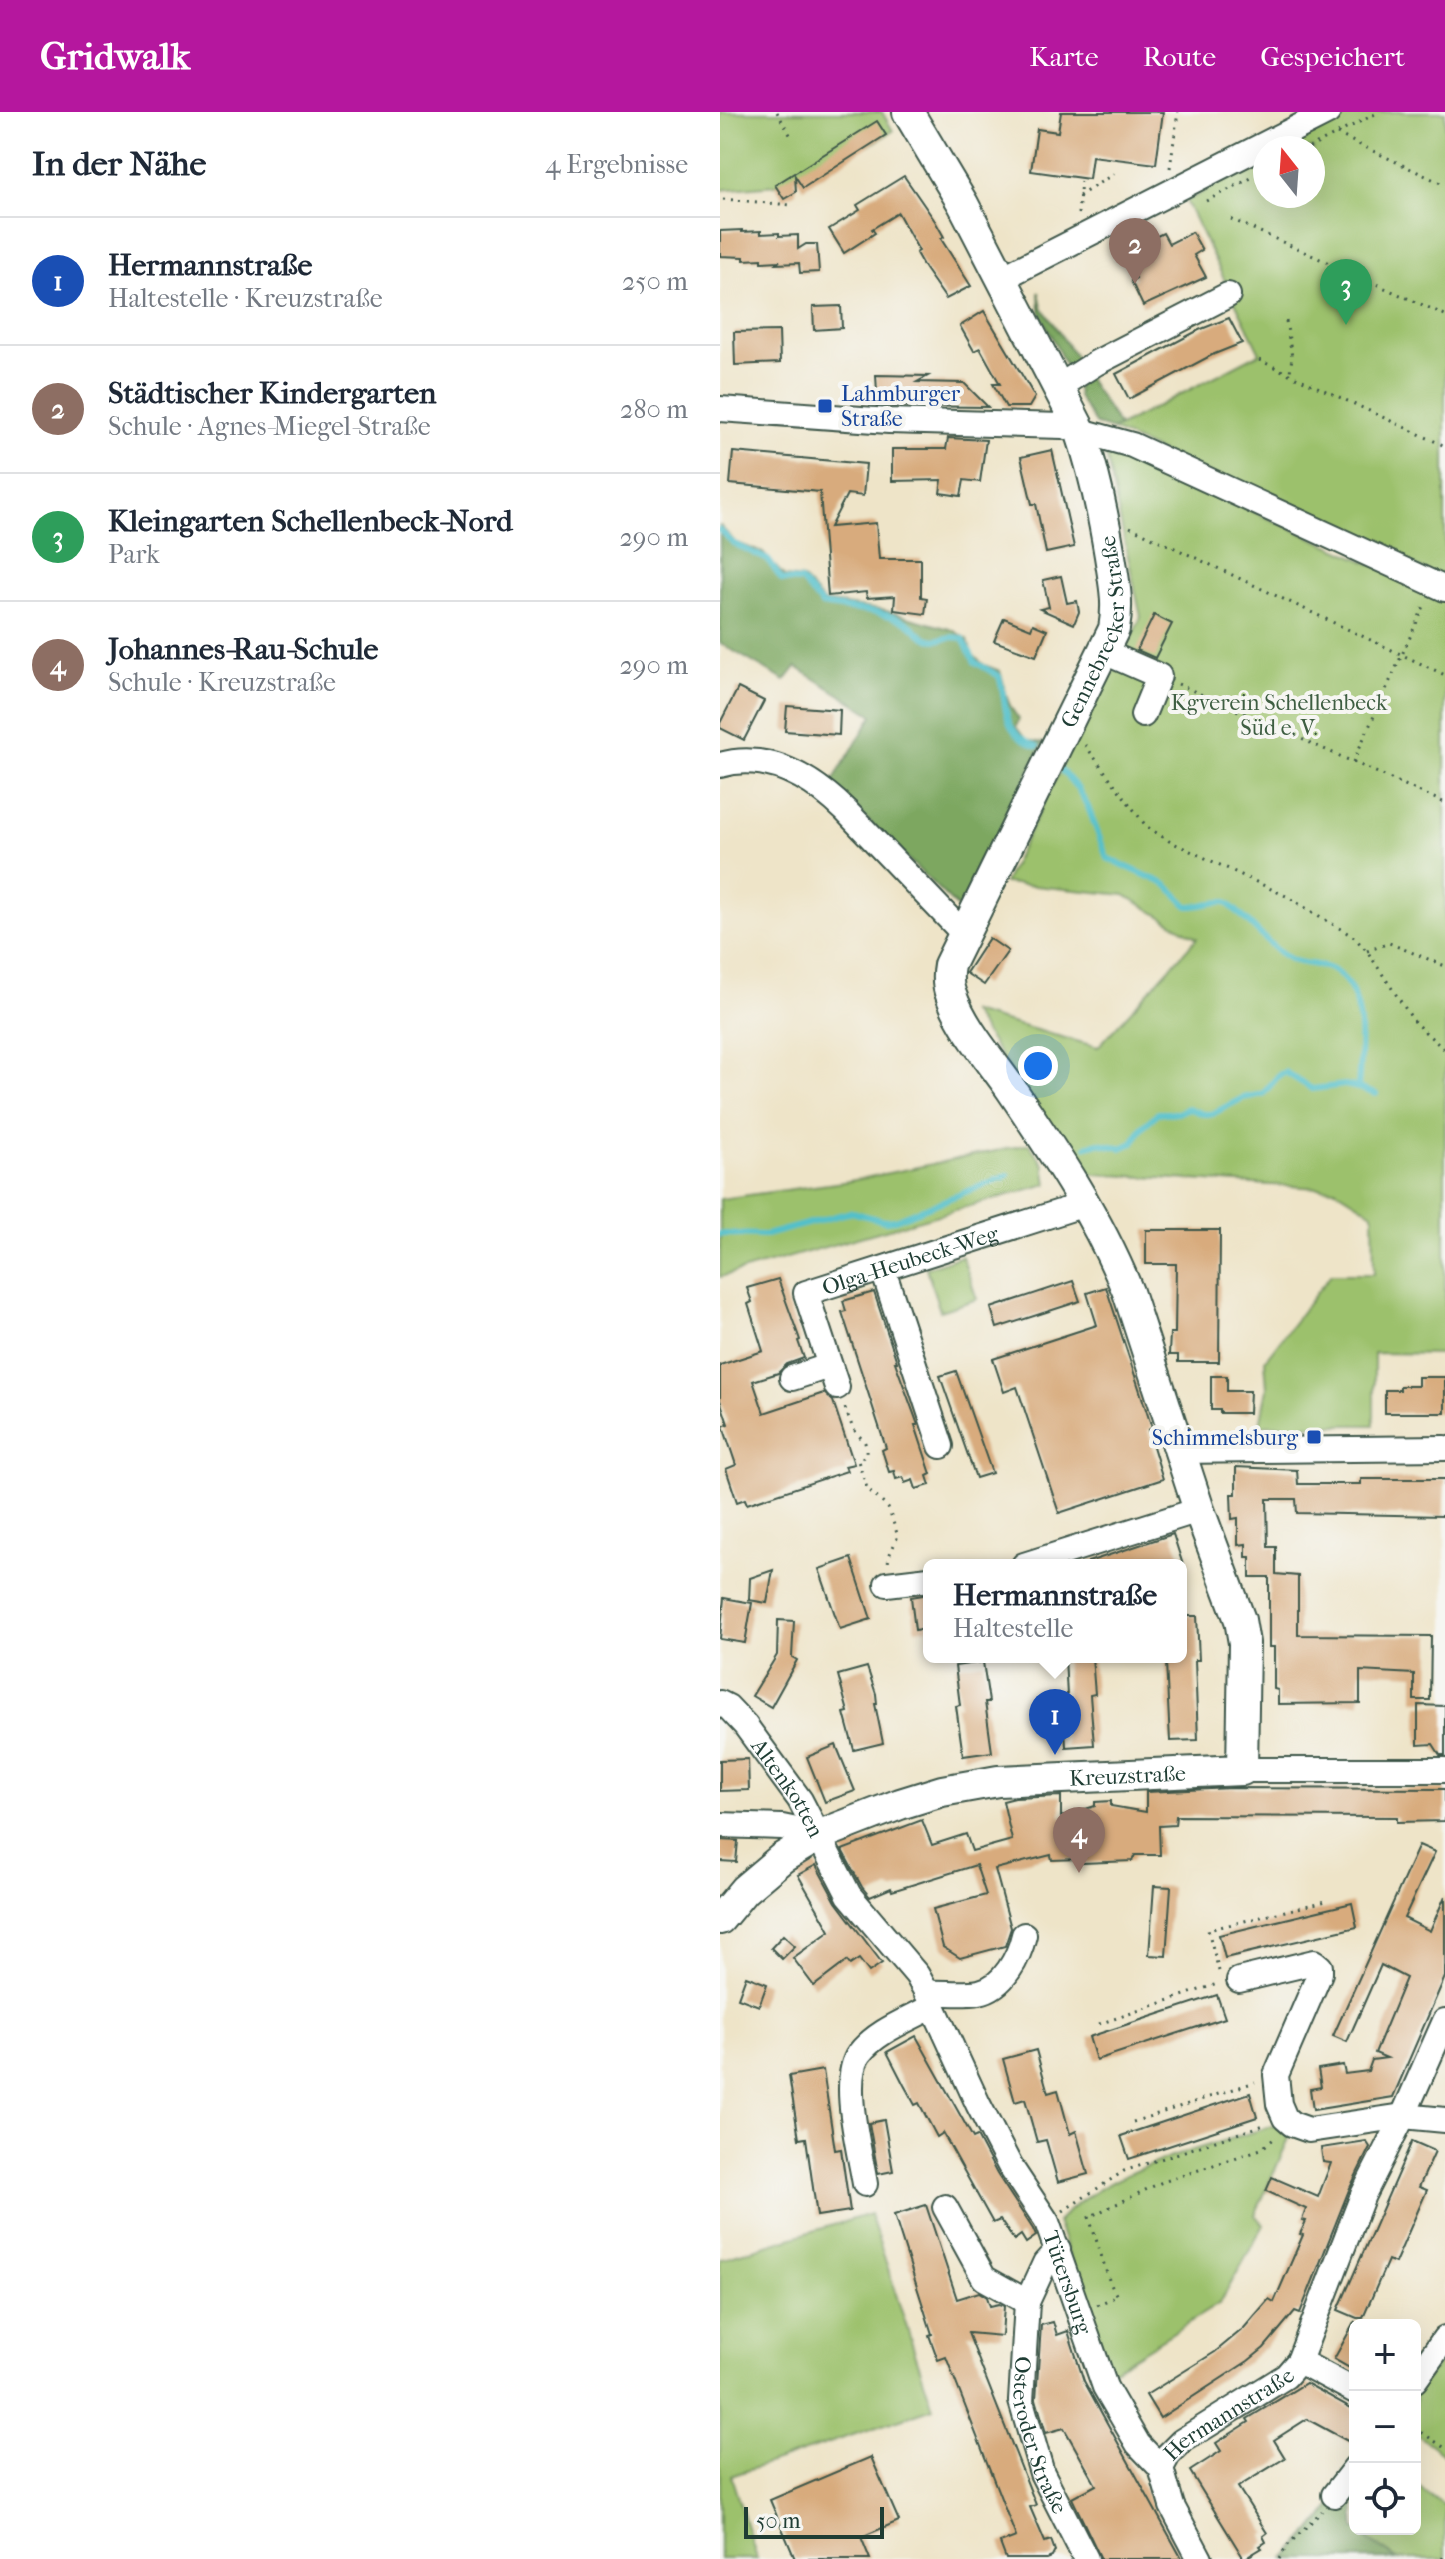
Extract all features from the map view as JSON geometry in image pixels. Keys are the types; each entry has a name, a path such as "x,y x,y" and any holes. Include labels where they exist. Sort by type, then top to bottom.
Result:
{"main road":[{"name":"Gennebrecker Straße","path":"908,112 963,204 1080,430 1105,521 1118,607 1114,629 964,934 947,974 951,998 1055,1154 1115,1258 1128,1292 1199,1510 1240,1620 1244,1643 1242,1770"},
{"name":"Kreuzstraße","path":"720,1919 744,1890 782,1858 820,1835 942,1791 998,1781 1242,1770"}],"street":[{"path":"1002,278 1179,189 1296,120 1332,123"},
{"path":"1058,387 1096,363 1228,295"},
{"path":"720,409 889,421 1016,423 1080,430 1132,445 1440,587"},
{"path":"1102,651 1159,676 1143,715"},
{"path":"720,765 763,762 805,777 846,811 964,934"},
{"name":"Olga-Heubeck-Weg","path":"833,1377 806,1293 1085,1204"},
{"path":"883,1270 941,1446"},
{"path":"792,1378 833,1377"},
{"path":"1179,1451 1445,1448"},
{"path":"1043,1559 1199,1510"},
{"path":"887,1584 923,1580"},
{"name":"Altenkotten","path":"720,1703 745,1725 800,1800 820,1835"},
{"name":"Kreuzstraße","path":"1242,1770 1445,1770"},
{"name":"Altenkotten","path":"720,1825 782,1827 820,1835"},
{"name":"Tütersburg","path":"820,1835 849,1895 917,1975 1010,2166 1047,2222 1105,2387 1138,2444 1161,2468 1172,2506 1200,2559"},
{"path":"865,2184 854,2112 852,2068 859,2054 876,2038 930,2000 982,1992 996,1983 1020,1952 1024,1935"},
{"path":"1230,1981 1314,1962 1320,1967 1276,2075 1279,2104 1288,2121 1309,2130 1403,2116 1445,2120"},
{"name":"Hermannstraße","path":"1161,2468 1168,2455 1182,2441 1286,2376 1299,2361 1363,2195 1403,2116 1445,2021"},
{"path":"945,2207 984,2278 1027,2302"},
{"name":"Osteroder Straße","path":"1058,2249 1045,2263 1027,2302 1021,2401 1042,2473 1086,2559"},
{"path":"1421,2372 1445,2338"},
{"name":"Hermannstraße","path":"1299,2361 1349,2388"},
{"path":"1334,2495 1349,2476"}],"path":[{"path":"777,112 792,138"},
{"path":"1178,112 1170,170 1179,189"},
{"path":"1332,123 1379,112"},
{"path":"1332,123 1445,185"},
{"path":"1079,196 1115,173"},
{"path":"1206,201 1253,177"},
{"path":"1081,181 1077,212 1088,236"},
{"path":"723,199 791,205"},
{"path":"1231,219 1445,315"},
{"path":"1286,321 1292,357 1290,374"},
{"path":"1259,360 1445,446"},
{"path":"1105,521 1121,523 1445,675"},
{"path":"1353,762 1402,655 1440,587"},
{"path":"1159,676 1445,803"},
{"path":"1069,723 1146,826 1169,841 1297,902 1354,937 1367,951 1415,1023 1445,1050"},
{"path":"1367,951 1389,943 1445,966"},
{"path":"833,1377 855,1432 864,1439 866,1455 858,1461 867,1488 888,1508 898,1536 889,1556 887,1584"},
{"path":"1099,2024 1230,1981 1208,1930 1326,1901"},
{"path":"1133,2122 1276,2075"},
{"path":"1047,2222 1124,2171 1288,2121"},
{"path":"1107,2301 1117,2296 1089,2217 1160,2183 1261,2149 1288,2121"},
{"path":"1421,2432 1445,2448"},
{"path":"1279,2559 1334,2495"}],"green space":[{"path":"720,112 882,112 893,131 875,142 775,185 720,190"},
{"path":"1352,112 1445,112 1445,579 1112,430 1260,353 1186,201 1253,165 1253,208 1325,208 1325,136 1307,136"},
{"path":"1039,292 1042,307 1081,365 1070,375 1040,312"},
{"path":"1085,374 1119,426 1112,430 1096,425 1078,397 1077,387"},
{"name":"Kgverein Schellenbeck Süd e. V.","path":"1110,448 1445,597 1445,1354 1374,1353 1374,1425 1260,1425 1267,1388 1265,1360 1331,1274 1374,1274 1373,1213 1335,1189 1080,1173 971,1012 1098,1047 1197,938 1125,895 1004,883 1105,680 1117,669 1141,617 1105,450"},
{"path":"720,526 735,542 763,553 785,577 803,579 823,602 886,611 953,630 968,640 972,654 984,665 1000,671 1008,701 1019,719 1016,727 1026,740 1043,743 961,911 831,784 873,715 796,667 785,681 720,643"},
{"path":"1029,1144 1044,1165 1047,1184 720,1277 720,1199 850,1181"},
{"path":"962,1256 977,1299 940,1311 926,1268"},
{"path":"1276,2125 1290,2136 1255,2215 1264,2225 1220,2303 1111,2371 1057,2222 1104,2186 1131,2173 1189,2151"},
{"path":"870,2214 933,2408 731,2476 757,2559 720,2559 720,2259"},
{"path":"1445,2356 1445,2455 1421,2437 1421,2385"},
{"path":"1349,2483 1349,2535 1370,2535 1367,2539 1397,2559 1285,2559 1321,2520"},
{"path":"1421,2489 1445,2506 1445,2559 1397,2559 1367,2539 1370,2535 1421,2535"}],"building":[{"path":"1061,112 1163,112 1156,164 1092,156 1089,179 1031,171 1037,129 1058,132"},
{"path":"877,121 886,135 803,188 795,176 796,192 784,199 775,185"},
{"path":"904,176 935,221 944,237 941,239 971,286 946,299 916,253 919,251 898,213 872,229 875,233 844,253 829,229 860,210 857,205"},
{"path":"720,231 761,231 761,234 779,233 779,236 798,235 798,249 806,244 817,244 819,272 800,273 799,263 775,264 780,261 762,262 762,259 720,256"},
{"path":"1192,232 1202,250 1194,255 1206,277 1143,306 1131,281 1136,278 1128,262 1151,249 1147,241 1163,233 1169,244"},
{"path":"841,306 842,328 814,330 813,307"},
{"path":"984,311 1035,397 1029,407 1006,407 993,384 1000,384 980,348 974,351 960,326"},
{"path":"1229,318 1242,343 1212,355 1129,399 1116,374 1199,330"},
{"path":"779,331 780,363 735,365 734,332"},
{"path":"876,375 928,376 917,382 964,383 988,407 892,406 892,393 877,392"},
{"path":"948,438 986,440 980,482 964,480 961,496 940,493 942,480 892,481 892,449 946,449"},
{"path":"1052,450 1074,547 1046,553 1036,504 1032,504 1021,457"},
{"path":"733,452 866,464 863,496 847,494 830,527 876,523 879,559 921,559 921,597 927,598 925,614 894,610 895,596 867,598 866,592 828,596 820,492 730,484"},
{"path":"1061,576 1067,603 1077,601 1079,612 1074,624 1040,609 1049,607 1043,580"},
{"path":"1154,615 1172,624 1155,658 1137,650"},
{"path":"1004,618 1031,629 1033,624 1047,630 1036,656 994,641"},
{"path":"738,688 764,701 744,740 720,728"},
{"path":"787,706 840,710 839,735 785,731"},
{"path":"989,938 1008,951 984,985 966,973"},
{"path":"1146,1230 1220,1230 1219,1362 1178,1362 1178,1355 1169,1355 1170,1333 1175,1333 1176,1264 1146,1264"},
{"path":"778,1279 804,1358 787,1364 778,1373 753,1381 764,1413 824,1393 833,1401 854,1464 845,1466 847,1471 747,1504 745,1499 737,1502 726,1469 736,1465 723,1426 728,1424 720,1400 720,1365 763,1351 748,1304 752,1302 747,1288"},
{"path":"1073,1281 1080,1301 997,1328 991,1308"},
{"path":"1106,1287 1152,1428 1148,1430 1163,1479 1059,1513 1017,1387 1004,1392 993,1359 1097,1325 1087,1293"},
{"path":"874,1292 931,1474 927,1476 930,1485 916,1489 913,1480 905,1483 903,1477 896,1479 894,1471 889,1472 882,1450 886,1448 842,1312 846,1311 843,1301"},
{"path":"956,1371 992,1473 976,1478 940,1376"},
{"path":"1211,1376 1227,1376 1227,1391 1250,1391 1249,1413 1211,1410"},
{"path":"1418,1377 1445,1377 1445,1413 1385,1413 1385,1390 1418,1386"},
{"path":"1236,1467 1297,1470 1298,1484 1361,1484 1361,1479 1445,1479 1443,1516 1297,1513 1296,1499 1267,1499 1268,1547 1276,1547 1276,1574 1298,1576 1298,1635 1431,1636 1430,1700 1414,1700 1414,1674 1360,1671 1360,1703 1278,1704 1278,1690 1274,1689 1274,1647 1269,1647 1269,1577 1250,1577 1250,1557 1246,1557 1246,1544 1238,1545 1238,1518 1232,1519 1231,1494 1236,1494"},
{"path":"1173,1534 1181,1559 1097,1559"},
{"path":"851,1558 871,1619 840,1629 819,1569"},
{"path":"773,1570 767,1603 749,1600 750,1578"},
{"path":"923,1595 923,1629 915,1630 911,1597"},
{"path":"724,1598 752,1603 745,1643 720,1639"},
{"path":"1187,1616 1197,1616 1198,1740 1170,1741 1166,1663 1187,1663"},
{"path":"778,1620 794,1621 792,1657 797,1660 771,1707 752,1696 777,1655"},
{"path":"983,1663 992,1752 963,1756 956,1706 960,1705 955,1666"},
{"path":"1065,1663 1092,1663 1095,1694 1090,1695 1094,1745 1066,1747 1063,1697 1067,1696"},
{"path":"867,1667 876,1694 875,1704 883,1743 854,1750 838,1675"},
{"path":"1418,1705 1445,1706 1445,1755 1440,1755 1433,1744 1418,1745"},
{"path":"836,1745 855,1791 825,1802 807,1757"},
{"path":"748,1759 749,1790 720,1791 720,1760"},
{"path":"1232,1788 1445,1789 1445,1821 1397,1822 1397,1817 1176,1816 1175,1825 1159,1826 1160,1855 1135,1855 1132,1861 1082,1863 1079,1859 1052,1860 1051,1855 995,1869 1011,1928 1005,1946 960,1958 943,1947 933,1909 986,1895 976,1865 892,1891 891,1888 870,1897 842,1850 922,1820 932,1845 966,1834 972,1851 1012,1840 1003,1801 1015,1798 1061,1796 1061,1817 1095,1806 1095,1802 1111,1801 1111,1806 1146,1812 1146,1792"},
{"path":"720,1840 738,1841 736,1862 720,1861"},
{"path":"1419,1845 1435,1852 1404,1918 1430,1931 1445,1896 1445,1977 1393,2097 1313,2110 1310,2089 1321,2087 1318,2069 1343,2065 1345,2074 1368,2071 1372,2060 1387,2058 1375,2053 1406,1978 1381,1965 1347,2042 1333,2036"},
{"path":"816,1865 836,1902 882,1963 869,1972 859,1959 850,1965 847,1961 814,1986 793,1958 830,1931 798,1875"},
{"path":"1154,1886 1171,1887 1166,1956 1149,1955"},
{"path":"1352,1903 1357,1927 1225,1958 1219,1935"},
{"path":"783,1935 795,1946 782,1959 771,1948"},
{"path":"746,1976 767,1984 759,2006 738,1998"},
{"path":"1217,1995 1225,2018 1096,2060 1089,2037"},
{"path":"916,2036 973,2138 977,2136 997,2174 1033,2229 1036,2236 1026,2243 1021,2235 1014,2240 1000,2220 993,2223 943,2133 937,2137 919,2103 915,2105 904,2085 887,2052"},
{"path":"1036,2050 1048,2093 1058,2090 1070,2134 1076,2131 1088,2174 1058,2182 1046,2140 1037,2142 1025,2099 1015,2102 1003,2059"},
{"path":"823,2070 835,2150 841,2149 850,2211 817,2216 806,2138 799,2139 789,2076"},
{"path":"1250,2093 1257,2117 1129,2159 1121,2136"},
{"path":"884,2120 893,2171 878,2174 869,2123"},
{"path":"1366,2141 1370,2147 1349,2190 1300,2313 1295,2311 1264,2348 1248,2361 1160,2418 1146,2395 1215,2352 1244,2328 1269,2299 1274,2302 1303,2235 1300,2234 1306,2221 1302,2220 1306,2209 1266,2191 1272,2177 1318,2197 1331,2163 1323,2162 1321,2148"},
{"path":"1412,2141 1435,2151 1419,2187 1427,2190 1395,2263 1388,2260 1363,2318 1357,2318 1338,2310"},
{"path":"926,2205 957,2299 979,2292 987,2297 990,2306 1004,2306 1002,2336 968,2333 1036,2505 1030,2507 1045,2542 1051,2540 1055,2551 1047,2559 1006,2559 1000,2543 1016,2537 946,2357 938,2360 894,2215"},
{"path":"1053,2322 1057,2335 1068,2331 1084,2381 1182,2559 1101,2559 1072,2498 1096,2485 1064,2428 1046,2433 1036,2399 1041,2325"},
{"path":"1349,2332 1349,2368 1334,2359"},
{"path":"1306,2383 1349,2407 1349,2442 1307,2419 1274,2440 1285,2458 1238,2487 1267,2533 1263,2536 1266,2542 1260,2546 1262,2548 1244,2559 1190,2471 1221,2451 1216,2443 1249,2422 1247,2419"},
{"path":"871,2457 899,2521 861,2537 870,2559 795,2559 770,2500"}],"waterway":[{"path":"720,530 733,543 768,560 782,580 801,581 822,605 872,612 906,621 931,640 963,639 975,662 999,676 1008,717 1016,734 1037,746"},
{"path":"1061,770 1078,789 1088,807 1107,858 1167,885 1188,906 1215,902 1228,904 1283,955 1330,969 1343,978 1352,990 1360,1022 1358,1088 1376,1094"},
{"path":"1087,1146 1099,1143 1121,1148 1133,1143 1142,1127 1158,1113 1178,1113 1188,1108 1212,1114 1243,1098 1263,1094 1285,1072 1312,1089 1345,1085 1358,1088"},
{"path":"720,1234 766,1235 851,1212 885,1221 895,1220 1008,1175"}],"place":[{"name":"Städtischer Kindergarten","path":"1135,284"},
{"name":"Kleingarten Schellenbeck-Nord","path":"1346,325"},
{"name":"Lahmburger Straße","path":"825,406"},
{"name":"Schimmelsburg","path":"1314,1437"},
{"name":"Hermannstraße","path":"1055,1755"},
{"name":"Johannes-Rau-Schule","path":"1079,1873"}]}
